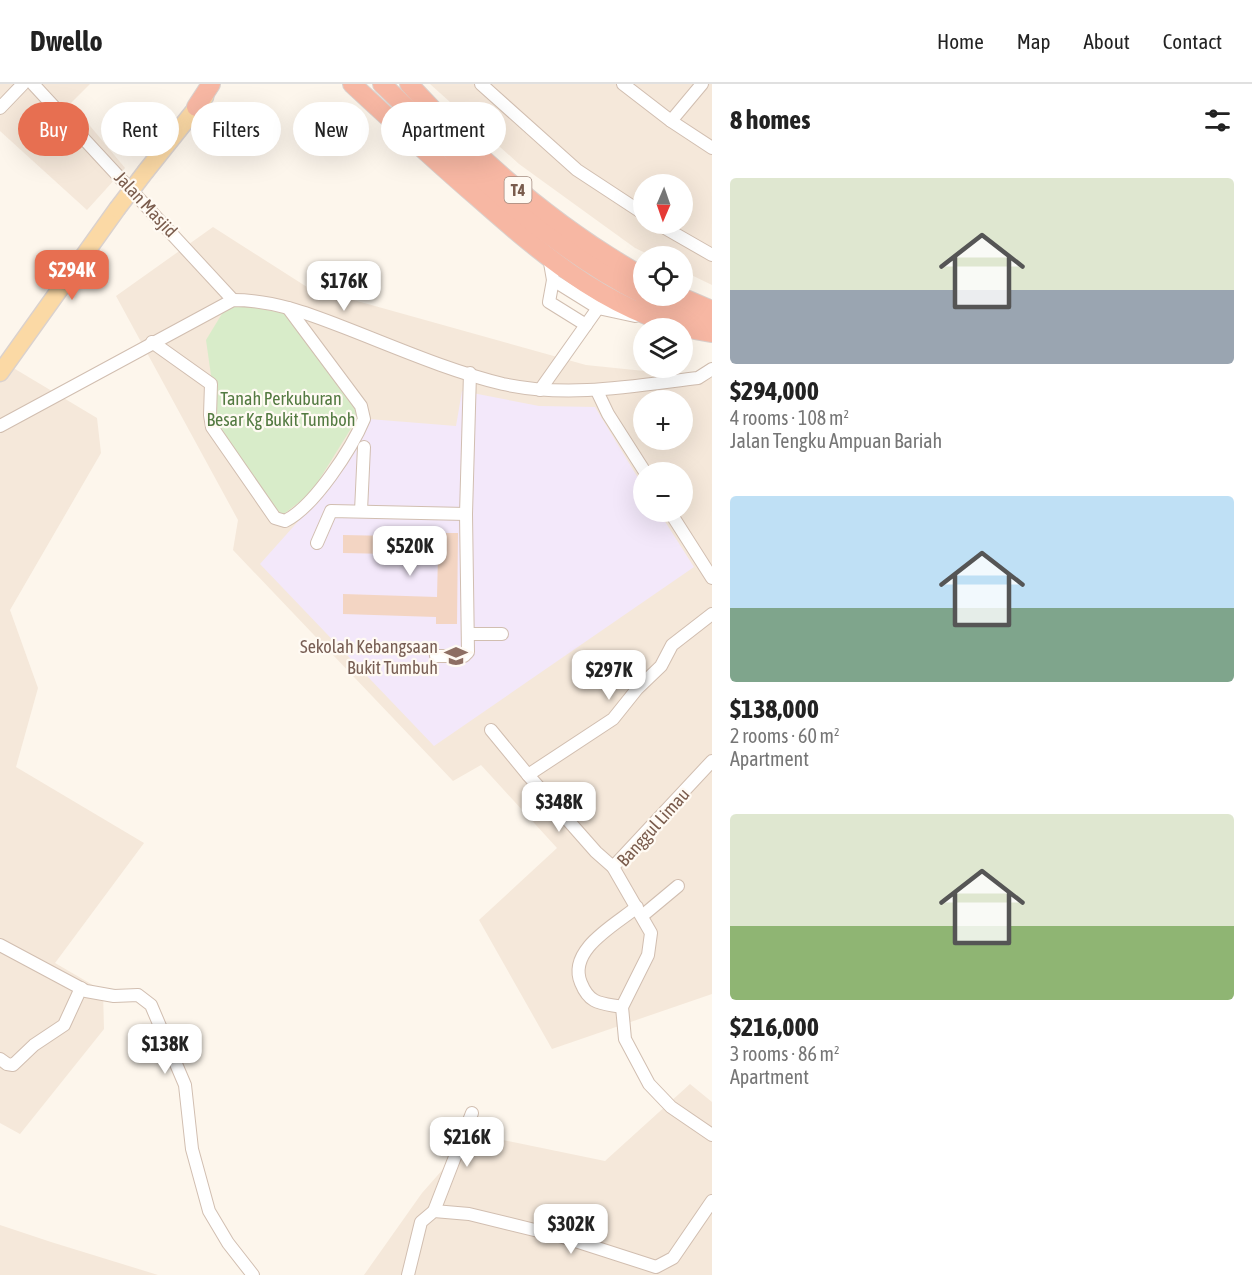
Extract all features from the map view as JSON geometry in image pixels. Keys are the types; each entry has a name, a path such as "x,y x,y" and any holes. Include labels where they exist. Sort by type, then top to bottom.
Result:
{"highway":[{"path":"198,102 211,84"},
{"path":"352,84 461,183 549,257 586,284 651,318"},
{"name":"T4","path":"382,84 544,233 584,261 633,289"},
{"path":"401,84 422,102"},
{"name":"T4","path":"409,84 425,102"},
{"name":"T4","path":"481,156 532,203 580,238 633,270"},
{"path":"693,302 712,310"},
{"name":"T4","path":"668,306 712,326"},
{"path":"693,330 712,333"}],"main road":[{"path":"200,102 216,84"},
{"path":"0,373 117,209 191,112"}],"street":[{"path":"0,108 23,84"},
{"name":"Jalan Masjid","path":"33,84 233,300"},
{"path":"482,84 577,170 633,207"},
{"path":"623,84 671,121 712,148"},
{"path":"671,121 702,84"},
{"path":"675,234 712,255"},
{"path":"549,257 553,280 549,302 586,325"},
{"path":"553,280 598,308 651,318"},
{"path":"0,426 233,300 269,302 288,307 502,384 540,390 597,391 698,378 712,369"},
{"path":"152,342 211,384 212,427 275,518 285,521 299,512 314,495 364,419 361,406 288,307"},
{"path":"540,390 598,308"},
{"path":"436,656 464,656 468,652 466,514 470,373"},
{"path":"597,391 608,414 639,462"},
{"path":"361,511 364,447"},
{"path":"317,543 331,511 466,514"},
{"path":"676,522 712,578"},
{"path":"528,775 613,718 637,688 661,666 672,645 712,614"},
{"path":"468,634 502,634"},
{"path":"491,730 596,852 613,867"},
{"name":"Banggul Limau","path":"622,1007 651,946 651,933 613,867 712,761"},
{"path":"678,886 583,953 578,970 586,996 592,1000 622,1007 625,1039 643,1077 671,1107 712,1135"},
{"path":"0,945 81,988 114,996 138,995 151,1005 185,1085 192,1149 209,1211 228,1243 253,1275"},
{"path":"0,1059 13,1065 34,1045 64,1025 81,988"},
{"path":"408,1275 421,1222 434,1211 472,1113"},
{"path":"434,1211 469,1214 518,1226 657,1267 673,1258 712,1201"}],"shaded area":[{"path":"0,84 90,84 72,102 18,102 18,147 0,131"},
{"path":"430,84 712,84 712,285 693,276 693,246 633,247 506,152 506,102 450,102"},
{"path":"89,125 101,139 101,156 115,156 125,168 87,210 28,156 89,156"},
{"path":"213,227 307,287 586,365 633,370 633,378 693,378 693,376 712,378 712,994 552,1049 479,920 557,848 481,765 453,781 233,550 238,520 116,296"},
{"path":"0,360 97,418 101,453 10,610 38,688 16,767 144,843 55,963 103,991 104,1029 20,1134 0,1123"},
{"name":"Sekolah Kebangsaan Bukit Tumbuh","path":"462,391 539,406 595,407 633,470 633,522 665,522 694,567 434,746 260,564 327,489 369,419 456,426"},
{"path":"690,1084 712,1102 712,1275 364,1275 422,1193 474,1134 605,1161"},
{"path":"0,1225 51,1242 158,1275 0,1275"}],"green space":[{"name":"Tanah Perkuburan Besar Kg Bukit Tumboh","path":"238,305 289,314 360,414 311,493 280,517 218,425 206,340 223,312"}],"building":[{"path":"439,533 458,533 457,624 436,624 436,617 343,614 343,594 437,597 438,555 343,553 343,535 439,537"}],"place":[{"name":"Sekolah Kebangsaan Bukit Tumbuh","path":"456,656"}]}
